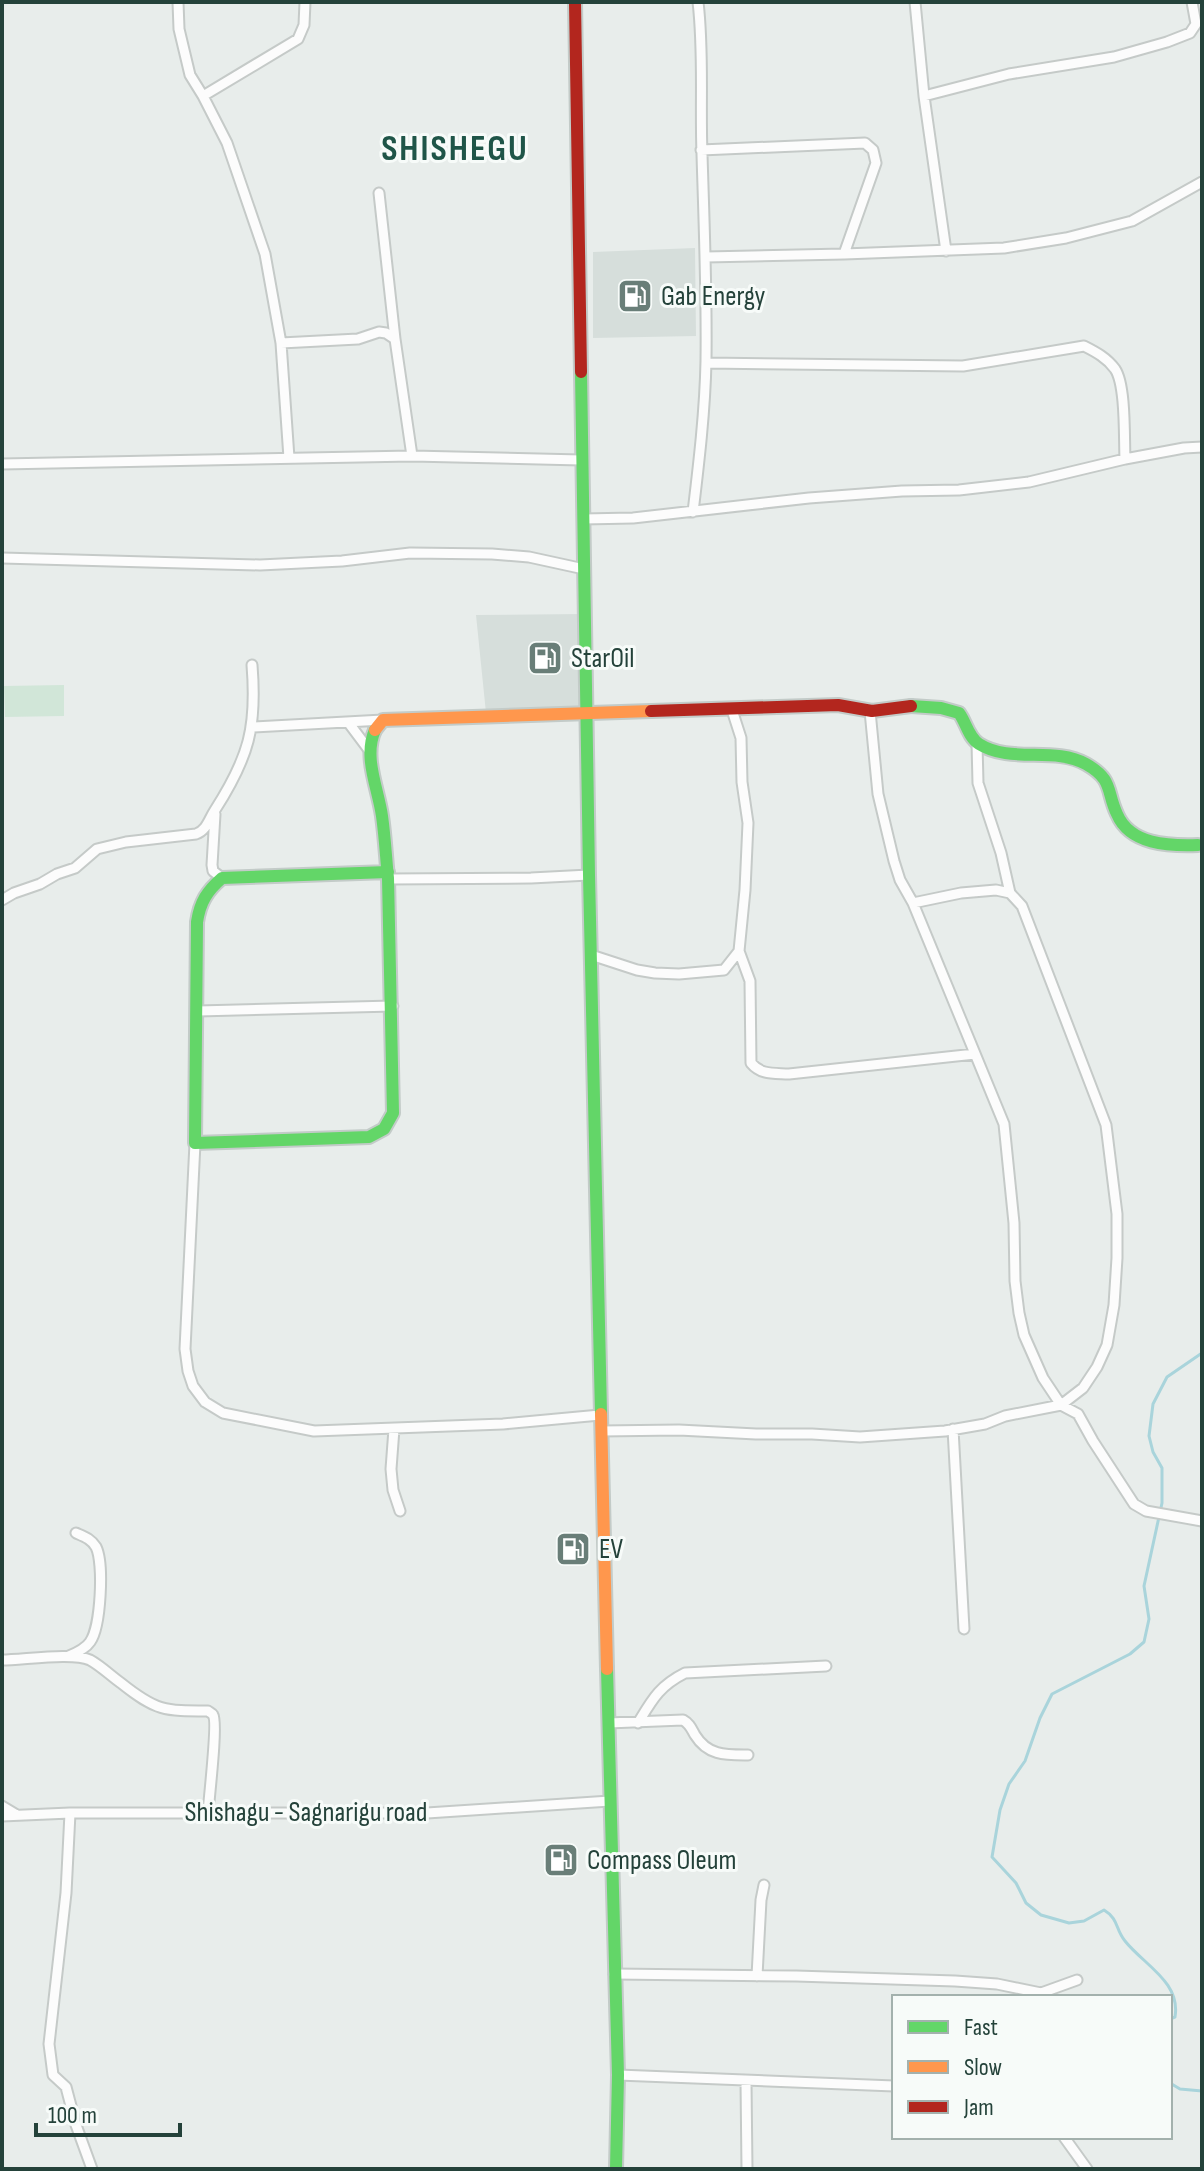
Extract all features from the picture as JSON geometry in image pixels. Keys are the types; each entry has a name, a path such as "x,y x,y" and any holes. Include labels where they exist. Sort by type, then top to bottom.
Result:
{"main road":[{"path":"575,2 600,1415 618,2075 616,2169"},
{"path":"388,876 222,878 206,891 200,903 197,922 195,1143 369,1137 381,1133 388,1126 393,1113 393,1006 388,876 382,815 369,750 377,725 383,720 838,705 870,711 918,706 957,711 977,743 1004,751 1062,756 1083,762 1098,772 1112,790 1117,815 1126,828 1144,840 1171,846 1198,845"}],"street":[{"path":"178,2 179,29 190,75 227,143 265,254 281,343 289,458"},
{"path":"203,96 298,39 304,25 305,2"},
{"path":"693,512 706,363 706,257 701,150 702,30 698,2"},
{"path":"915,2 924,96 946,251"},
{"path":"924,96 1009,74 1114,57 1167,42 1190,33 1196,24 1192,2"},
{"path":"701,150 865,143 873,150 876,163 844,254"},
{"path":"706,257 1004,248 1066,238 1132,221 1202,182"},
{"path":"379,193 412,456"},
{"path":"281,343 358,339 379,332 395,339"},
{"path":"706,363 963,366 1084,346 1102,355 1117,372 1124,412 1125,459"},
{"path":"583,519 633,518 809,498 959,490 1029,482 1125,459 1202,447"},
{"path":"2,464 412,456 581,460"},
{"path":"2,558 260,565 342,561 410,553 492,554 529,557 584,569"},
{"path":"2,900 75,868 97,849 126,842 201,833 228,791 253,727 252,665"},
{"path":"732,710 741,738 742,782 748,823 739,951 750,981 751,1063 758,1070 789,1074 975,1054"},
{"path":"870,711 878,794 900,880 913,903 1004,1124 1014,1223 1016,1291 1024,1335 1043,1378 1061,1405 1078,1414 1134,1504 1146,1511 1202,1521"},
{"path":"253,727 383,720"},
{"path":"348,722 369,750"},
{"path":"601,1431 679,1430 860,1437 953,1429 1061,1405 1083,1388 1097,1367 1107,1345 1114,1305 1117,1214 1106,1125 1022,906 1010,893 1001,853 978,783 977,743"},
{"path":"215,811 212,865 213,871 222,878"},
{"path":"388,876 531,878 589,875"},
{"path":"913,903 961,893 996,890 1010,893"},
{"path":"591,955 637,970 679,974 724,970 739,951"},
{"path":"198,1011 393,1006"},
{"path":"195,1143 185,1349 193,1386 205,1402 223,1413 314,1431 503,1424 600,1415"},
{"path":"394,1429 391,1469 393,1490 400,1511"},
{"path":"953,1429 964,1629"},
{"path":"66,1658 90,1643 98,1607 98,1551 89,1538 76,1533"},
{"path":"2,1661 90,1660 155,1706 172,1711 208,1711 214,1718 208,1813"},
{"path":"638,1723 655,1693 685,1673 826,1666"},
{"path":"608,1723 687,1721 710,1752 748,1755"},
{"name":"Shishagu - Sagnarigu road","path":"2,1816 70,1813 427,1813 610,1801"},
{"path":"2,1806 17,1815"},
{"path":"70,1813 66,1893 49,2044 53,2075 66,2087 92,2169"},
{"path":"757,1976 764,1885"},
{"path":"614,1974 969,1982 1041,1993 1077,1980"},
{"path":"618,2075 892,2086"},
{"path":"746,2082 747,2169"},
{"path":"1065,2139 1087,2169"}],"shaded area":[{"path":"695,248 696,336 593,338 593,252"},
{"path":"583,614 584,706 486,713 476,615"}],"green space":[{"path":"64,685 64,716 5,717 4,686"}],"waterway":[{"path":"1172,2018 1175,2017 1175,2005 1167,1984 1125,1941 1109,1913 1104,1910 1084,1921 1069,1923 1041,1915 1026,1903 1016,1883 992,1857 1000,1810 1009,1784 1025,1761 1052,1694 1130,1654 1144,1642 1149,1619 1144,1586 1162,1503 1162,1468 1149,1436 1153,1404 1167,1377 1202,1353"},
{"path":"1172,2084 1180,2089 1202,2091"}],"traffic: fast":[{"path":"581,372 601,1414"},
{"path":"911,706 959,713 975,741 991,750 1060,756 1086,764 1105,781 1117,814 1131,832 1152,842 1198,845"},
{"path":"375,730 370,751 382,816 385,840 387,870 388,878 393,1113 384,1129 369,1137 195,1143 197,922 208,892 222,878 388,872"},
{"path":"607,1669 618,2075 616,2169"}],"traffic: slow":[{"path":"375,730 383,720 651,711"},
{"path":"601,1414 607,1669"}],"traffic: jam":[{"path":"575,2 581,372"},
{"path":"651,711 838,705 872,711 911,706"}],"place":[{"name":"Gab Energy","path":"635,296"},
{"name":"StarOil","path":"545,658"},
{"name":"EV","path":"573,1549"},
{"name":"Compass Oleum","path":"561,1860"}],"district":[{"name":"SHISHEGU","path":"455,149"}]}
